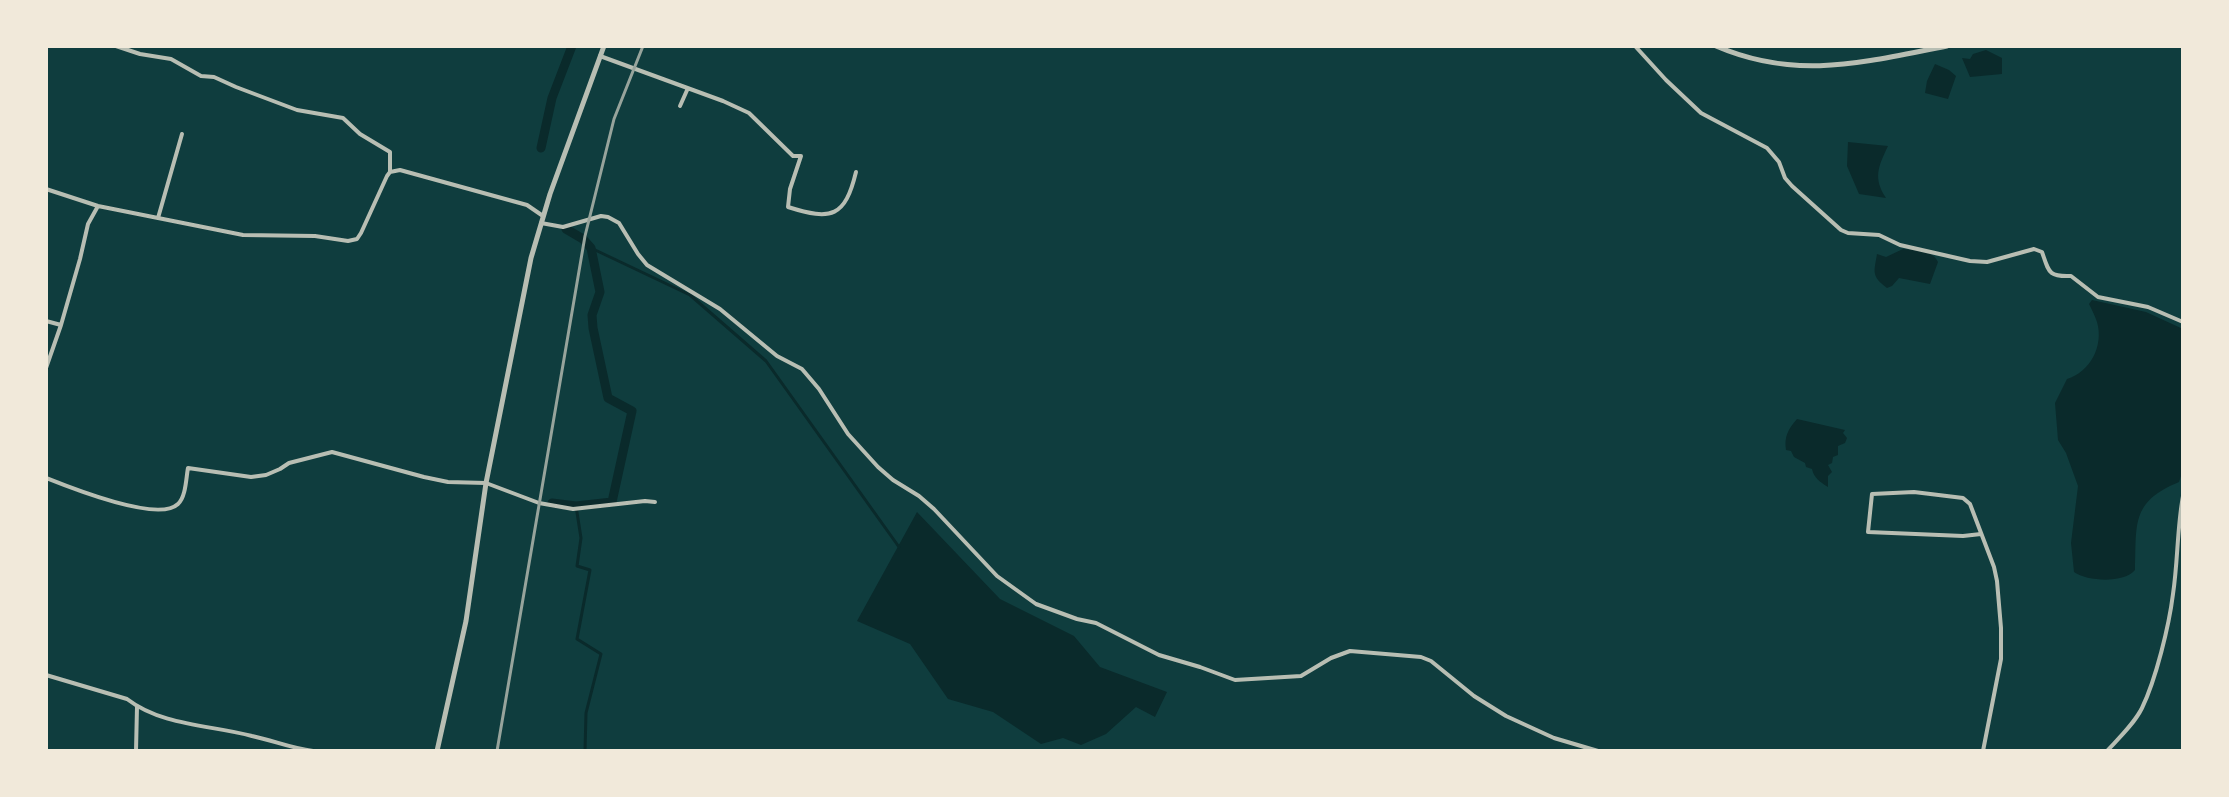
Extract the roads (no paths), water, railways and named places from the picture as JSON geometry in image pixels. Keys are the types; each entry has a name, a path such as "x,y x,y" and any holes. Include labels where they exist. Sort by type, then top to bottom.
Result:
{"street":[{"path":"46,189 98,206 243,235 315,236 348,241 357,239 361,233 390,172 390,152 360,134 343,118 297,110 214,77 201,76 171,59 116,46"},
{"path":"437,751 466,621 486,483 510,355 541,223 604,46"},
{"path":"1635,46 1701,113 1767,148 1792,186 1841,230 1879,235 1900,245 1970,261 1987,262 2034,249 2042,252 2050,273 2056,277 2071,276 2098,297 2148,307 2183,322"},
{"path":"1716,46 1766,62 1816,67 1862,63 1947,46"},
{"path":"600,56 749,113 793,156 801,156 790,189 788,207 830,214 843,208 851,193 856,172"},
{"path":"680,106 688,88"},
{"path":"158,218 182,134"},
{"path":"390,172 407,171 467,187 527,205 543,216"},
{"path":"46,368 88,224 98,206"},
{"path":"541,223 563,227 601,216 619,223 647,265 720,309 777,356 802,369 848,434 878,467 934,509 997,576 1036,604 1096,623 1159,655 1235,680 1301,676 1350,651 1421,657 1431,661 1474,696 1506,716 1543,734 1598,751"},
{"path":"46,321 61,325"},
{"path":"46,478 152,511 178,504 183,497 188,468 251,477 266,475 289,463 332,452 448,482 486,483 539,503 576,509 655,502"},
{"path":"1981,534 1868,532 1872,494 1914,492 1963,498 1970,504 1981,534 1997,581 2001,628 2001,659 1983,751"},
{"path":"2107,751 2141,710 2170,619 2183,496"},
{"path":"46,675 127,699 137,707 181,722 313,751"},
{"path":"136,751 137,707"}],"water":[{"path":"1986,50 2002,58 2002,74 1970,77 1962,58 1970,59 1973,54"},
{"path":"1935,64 1956,76 1948,99 1925,93"},
{"path":"1848,142 1888,146 1878,172 1879,184 1886,198 1859,194 1847,166"},
{"path":"1903,249 1923,251 1935,258 1938,262 1930,284 1899,278 1887,288 1878,280 1875,270 1877,254 1886,257"},
{"path":"2092,300 2146,312 2183,329 2183,470 2179,482 2152,498 2139,517 2135,570 2123,577 2106,580 2088,578 2074,572 2071,543 2078,486 2058,440 2055,403 2067,379 2082,371 2097,349 2099,331 2089,304"},
{"path":"1797,419 1845,430 1845,443 1838,446 1838,455 1828,465 1832,472 1828,476 1828,487 1818,480 1812,469 1786,450 1787,433"},
{"path":"917,512 1000,599 1074,636 1100,667 1167,692 1155,717 1136,707 1106,734 1081,745 1063,738 1041,744 993,712 948,699 910,644 857,621"}],"waterway":[{"path":"541,148 552,98 572,46"},
{"path":"552,503 576,506 612,502 632,411 608,398 593,328 592,315 600,292 591,248 566,229"},
{"path":"591,248 690,295 766,361 899,547"},
{"path":"576,506 581,538 577,566 590,570 577,639 601,654 586,713 585,751"}],"railway":[{"path":"497,751 585,236 614,119 643,46"}]}
